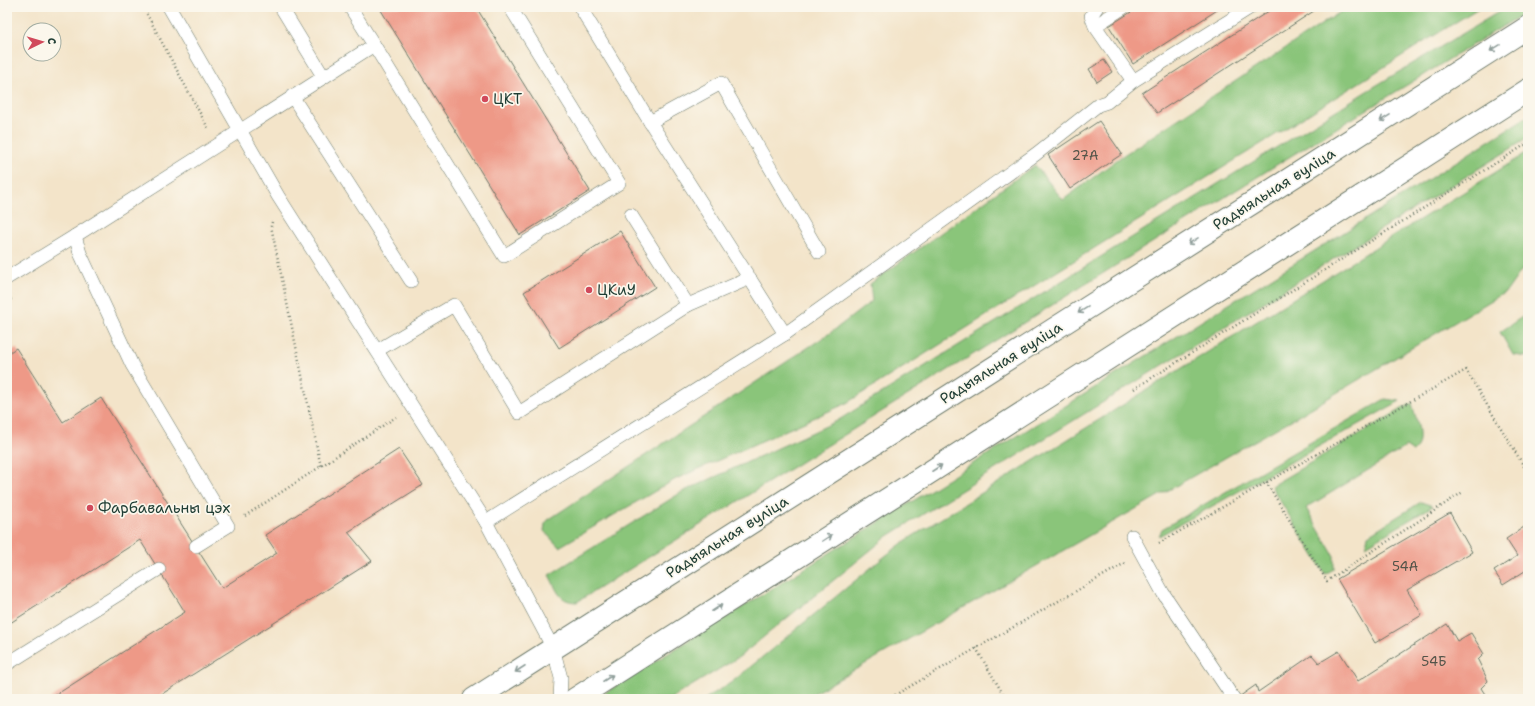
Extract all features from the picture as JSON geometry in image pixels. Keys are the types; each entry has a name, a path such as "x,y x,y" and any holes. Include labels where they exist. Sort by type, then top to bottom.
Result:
{"main road":[{"name":"Радыяльная вуліца","path":"474,699 1528,27"},
{"path":"575,699 1528,90"}],"lane":[{"path":"169,7 278,196 378,350 412,408 486,522 553,648 561,678 562,693 560,699"},
{"path":"281,7 323,76"},
{"path":"350,7 504,256 619,183 510,7"},
{"path":"1097,7 1091,16 1095,26 1133,81"},
{"path":"1095,26 1124,7"},
{"path":"486,522 785,334 1036,154 1098,105 1107,102 1133,81 1251,7"},
{"path":"584,8 650,122 785,334"},
{"path":"7,278 374,45"},
{"path":"650,122 721,83 819,252"},
{"path":"292,96 411,281"},
{"path":"631,215 688,305"},
{"path":"75,236 80,254 132,365 228,526 196,546"},
{"path":"378,350 454,305 520,413 688,305 750,278"},
{"path":"1132,536 1163,592 1234,699"},
{"path":"7,664 159,569"}],"path":[{"path":"143,7 196,108"},
{"path":"1134,389 1528,143"},
{"path":"278,196 271,226 321,467"},
{"path":"888,699 1266,482 1466,370 1528,473"},
{"path":"228,526 262,506 388,422 412,408"},
{"path":"1266,482 1327,581 1463,492"},
{"path":"976,648 1006,699"}],"green space":[{"path":"1348,7 1480,7 845,404 676,479 559,547 544,531 545,524 548,520 833,331 872,301 870,284 1035,165 1063,200 1122,156"},
{"path":"1507,7 1528,7 1528,11 1286,159 577,602 566,600 556,590 549,575 682,492 837,421 1367,91"},
{"path":"1528,116 1528,138 888,536 739,657 670,699 595,699 1380,210"},
{"path":"1528,152 1528,261 1507,291 1298,416 804,699 705,699 732,682 905,541"},
{"path":"1528,313 1528,357 1513,355 1500,332"},
{"path":"1385,399 1400,401 1159,536 1162,529"},
{"path":"1412,403 1419,435 1419,442 1413,452 1406,447 1306,508 1334,556 1334,569 1325,574 1271,486"},
{"path":"1421,502 1433,506 1366,546 1368,535"}],"building":[{"name":"ЦКТ","path":"379,7 476,7 590,191 520,235"},
{"path":"1139,7 1222,7 1133,64 1109,26"},
{"path":"1275,7 1320,7 1157,113 1142,93"},
{"path":"1104,60 1112,72 1097,82 1089,69"},
{"path":"1099,121 1122,154 1070,189 1048,155"},
{"name":"ЦКиУ","path":"620,231 655,287 559,348 524,292"},
{"name":"Фарбавальны цэх","path":"16,348 63,422 101,398 222,588 277,553 265,535 399,449 423,485 348,532 372,561 154,699 52,699 51,698 185,612 140,540 7,625 7,354"},
{"path":"1450,513 1472,552 1407,590 1422,615 1375,643 1337,579"},
{"path":"1524,527 1528,533 1528,569 1503,585 1494,571 1517,556 1506,539"},
{"path":"1447,624 1457,641 1471,633 1484,654 1478,660 1488,681 1481,688 1488,699 1236,699 1256,685 1258,692 1312,655 1319,663 1339,651 1358,681"}],"place":[{"name":"ЦКТ","path":"485,99"},
{"name":"ЦКиУ","path":"589,290"},
{"name":"Фарбавальны цэх","path":"90,508"}]}
